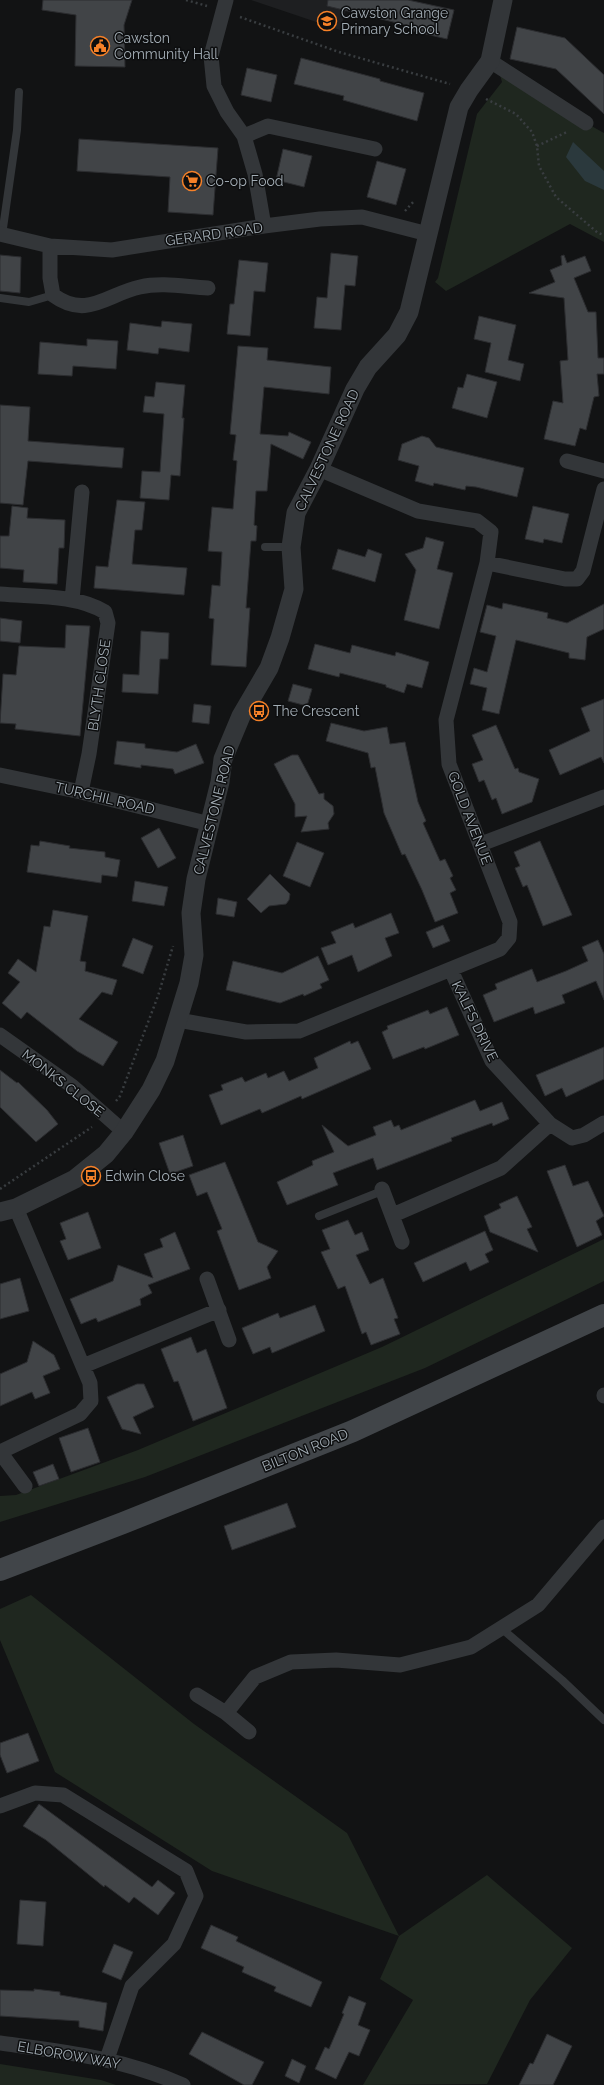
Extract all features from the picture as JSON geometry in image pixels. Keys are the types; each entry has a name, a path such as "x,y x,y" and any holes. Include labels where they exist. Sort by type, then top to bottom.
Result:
{"main road":[{"name":"BILTON ROAD","path":"0,1570 123,1523 353,1431 604,1315"}],"street":[{"name":"CALVESTONE ROAD","path":"8,1210 75,1179 106,1154 124,1132 150,1090 165,1061 189,983 194,955 191,913 196,879 210,824 223,759 241,716 269,668 280,638 294,589 291,547 296,513 318,469 354,389 368,367 397,335 409,312 459,107 458,87 490,61 503,0"},
{"path":"224,6 211,56 214,86 227,112 244,136 255,174 264,226"},
{"path":"490,61 586,123"},
{"path":"244,136 268,126 375,149"},
{"name":"GERARD ROAD","path":"1,235 50,246 112,250 264,226 320,219 362,218 428,234"},
{"path":"50,246 50,278 53,295 72,305 88,306 139,287 156,285 208,288"},
{"path":"566,461 604,471"},
{"name":"GOLD AVENUE","path":"178,1020 246,1032 299,1031 500,949 509,938 510,922 449,764 446,720 487,563 491,532 477,521 418,511 318,469"},
{"path":"487,563 565,579 577,579 583,572 604,489"},
{"path":"72,600 82,492"},
{"name":"BLYTH CLOSE","path":"0,594 72,600 95,606 105,612 108,623 89,754 81,792"},
{"name":"TURCHIL ROAD","path":"0,774 81,792 210,824"},
{"path":"481,844 604,797"},
{"name":"KALFS DRIVE","path":"451,970 492,1060 550,1124 572,1138 584,1135 604,1123"},
{"name":"MONKS CLOSE","path":"0,1036 72,1086 124,1132"},
{"path":"393,1215 501,1168 550,1124"},
{"path":"382,1190 393,1215 402,1242"},
{"path":"8,1210 84,1366 90,1383 91,1401 80,1414 0,1452 25,1486"},
{"path":"208,1280 229,1340"},
{"path":"84,1366 219,1310"},
{"path":"226,1713 255,1677 291,1662 336,1660 400,1665 471,1647 538,1605 604,1527"},
{"path":"197,1695 226,1713 249,1732"},
{"path":"0,1806 34,1793 63,1795 186,1871 196,1896 174,1944 132,1986 107,2059"},
{"name":"ELBOROW WAY","path":"0,2043 107,2059 162,2076 183,2085"}],"lane":[{"path":"1,235 17,130 19,92"},
{"path":"0,298 29,302 53,295"},
{"path":"265,547 291,547"},
{"path":"318,1216 382,1190"},
{"path":"501,1628 562,1680 604,1720"}],"path":[{"path":"186,0 224,6 339,52 458,87 516,114 532,132 537,146 539,166 556,197 598,233 604,235"},
{"path":"402,213 413,204 416,196"},
{"path":"111,1106 120,1096 158,996 175,939"},
{"path":"0,1189 93,1127 98,1122"}],"shaded area":[{"name":"Cawston Grange Primary School","path":"251,0 349,0 340,30"},
{"path":"500,75 604,133 604,242 570,224 446,291 435,282 438,278 477,114 502,82"},
{"path":"573,142 604,171 604,190 585,181 566,157"},
{"path":"604,1239 604,1281 425,1368 145,1477 0,1522 0,1496 16,1495 138,1450 382,1347"},
{"path":"31,1595 194,1724 347,1833 399,1936 212,1871 55,1772 0,1640 0,1609"},
{"path":"487,1875 572,1948 530,2000 487,2084 363,2085 413,2000 380,1979 399,1936"},
{"path":"0,2064 101,2080 116,2085 0,2085"}],"building":[{"name":"Cawston Community Hall","path":"43,0 132,0 124,25 125,67 75,66 76,15 42,10"},
{"path":"328,0 408,0 454,10 447,39 413,31 414,27 327,6"},
{"path":"517,27 565,38 604,75 604,114 556,69 510,59"},
{"path":"301,58 380,79 380,81 424,93 417,121 343,100 344,96 294,84"},
{"path":"247,68 277,75 271,102 241,95"},
{"path":"79,139 218,148 213,215 168,212 170,177 77,171"},
{"path":"283,149 312,156 304,187 276,180"},
{"path":"377,161 406,169 396,205 367,197"},
{"path":"331,253 358,256 355,286 345,285 341,330 314,328 317,297 327,298"},
{"path":"0,255 21,257 20,293 0,291"},
{"path":"564,255 567,263 585,256 591,271 574,278 588,312 596,312 598,358 604,358 604,374 597,374 599,396 594,397 586,430 580,428 575,446 544,439 553,401 563,403 560,361 568,360 564,298 529,293 555,282 550,270 562,265 561,256"},
{"path":"239,260 268,263 265,292 254,291 250,336 227,334 230,304 234,304"},
{"path":"479,316 516,325 508,360 524,364 520,381 485,372 491,343 474,339"},
{"path":"162,321 192,324 189,352 159,348 158,354 127,350 130,323 161,327"},
{"path":"87,339 118,341 116,369 73,366 72,376 38,374 40,342 87,346"},
{"path":"238,346 268,348 267,360 331,367 329,394 264,387 260,434 288,436 289,432 311,442 303,459 271,444 267,491 256,491 254,525 257,526 256,541 251,541 246,608 250,608 246,667 211,665 214,619 209,618 212,585 220,586 222,552 208,551 212,507 233,509 237,461 233,460 236,435 230,434"},
{"path":"467,374 497,382 487,418 452,408 458,387 463,388"},
{"path":"156,382 185,385 180,476 171,475 169,500 140,498 142,471 160,472 164,414 143,412 145,396 154,397"},
{"path":"0,405 30,407 28,441 124,448 122,468 28,461 23,505 0,503"},
{"path":"422,436 429,438 436,447 524,468 517,497 476,487 466,486 465,490 434,483 433,486 415,481 419,466 398,460 402,444"},
{"path":"117,500 145,502 142,530 135,530 132,564 187,568 184,595 94,588 96,566 108,567"},
{"path":"12,506 28,508 27,518 65,520 64,548 59,548 57,584 23,582 24,570 0,568 0,536 9,536"},
{"path":"533,506 569,514 562,543 544,539 543,543 525,539"},
{"path":"426,537 444,542 437,569 453,573 439,629 404,620 416,570 405,554 423,548"},
{"path":"338,549 365,557 368,549 382,554 375,582 332,569"},
{"path":"503,603 548,613 547,618 567,623 604,604 604,629 587,637 585,660 569,658 569,653 516,640 499,714 482,710 487,688 470,684 474,668 487,672 496,636 480,632 487,605 502,609"},
{"path":"0,618 22,621 20,643 0,641"},
{"path":"66,625 90,626 80,736 15,729 16,724 0,723 3,674 16,675 19,646 65,648"},
{"path":"141,631 169,633 168,659 160,659 158,694 122,692 123,674 139,675"},
{"path":"315,644 350,653 352,645 395,656 396,652 429,662 422,688 407,684 404,693 386,687 386,685 340,673 339,677 308,669"},
{"path":"293,684 312,689 307,706 288,701"},
{"path":"604,699 604,763 601,757 560,775 549,750 590,731 581,708"},
{"path":"194,704 211,706 209,724 192,722"},
{"path":"331,723 364,731 387,727 390,744 405,742 418,802 426,821 423,823 440,861 445,859 453,876 450,878 456,890 450,893 458,913 435,922 422,890 405,854 402,855 384,813 375,767 371,768 368,753 326,741"},
{"path":"496,725 515,769 518,768 519,772 539,779 532,802 502,814 496,798 492,800 484,780 479,782 472,764 483,760 472,735"},
{"path":"117,741 145,744 145,748 177,752 196,744 204,763 175,774 173,769 141,765 141,768 114,764"},
{"path":"292,755 298,755 319,794 324,793 324,799 333,806 334,814 328,823 329,829 301,832 307,816 295,817 295,804 274,764"},
{"path":"159,828 176,858 158,868 141,838"},
{"path":"40,841 70,846 69,848 105,852 105,857 120,860 117,877 102,875 101,883 27,872 31,845 39,846"},
{"path":"540,841 572,915 543,926 527,885 523,887 515,868 520,866 514,852"},
{"path":"297,842 324,853 310,887 283,876"},
{"path":"270,874 290,894 289,900 286,904 269,906 261,913 247,899"},
{"path":"135,881 168,887 164,906 132,901"},
{"path":"218,898 237,902 234,917 216,914"},
{"path":"53,910 88,916 80,961 86,962 85,971 117,980 112,995 102,992 79,1019 118,1042 103,1066 77,1051 27,1012 21,1019 2,1003 20,982 8,973 18,959 36,972 44,926 50,927"},
{"path":"391,913 399,933 385,938 392,956 358,972 352,955 328,965 321,948 336,943 331,932 353,923 355,928"},
{"path":"443,925 450,941 433,948 426,932"},
{"path":"133,938 153,946 143,974 122,966"},
{"path":"598,940 604,954 604,1000 596,981 562,995 565,1003 535,1014 533,1007 494,1022 483,995 497,989 495,984 532,969 537,982 566,971 588,961 582,947"},
{"path":"318,956 329,980 320,984 322,988 304,996 303,994 280,1003 226,990 233,961 282,973"},
{"path":"447,1007 459,1035 425,1049 424,1047 393,1059 382,1032 388,1029 387,1026 428,1010 430,1014"},
{"path":"350,1041 351,1044 358,1041 371,1069 302,1099 301,1096 262,1113 260,1109 221,1125 209,1095 223,1090 221,1085 242,1077 245,1082 266,1073 268,1078 284,1071 289,1081 318,1068 314,1058"},
{"path":"604,1047 604,1079 566,1097 562,1088 545,1096 536,1075"},
{"path":"0,1070 17,1083 18,1082 47,1110 58,1124 36,1142 0,1107"},
{"path":"475,1100 480,1111 502,1102 509,1119 493,1126 492,1123 451,1138 452,1141 377,1170 373,1158 333,1173 338,1185 287,1205 277,1182 313,1165 312,1161 334,1152 322,1125 348,1146 376,1135 373,1127 391,1120 394,1127 399,1125 401,1130"},
{"path":"183,1135 193,1166 170,1174 159,1143"},
{"path":"225,1162 258,1242 278,1251 267,1267 271,1278 239,1290 217,1231 222,1229 207,1192 197,1196 189,1175"},
{"path":"565,1165 573,1186 588,1181 604,1216 596,1221 602,1235 577,1247 547,1171"},
{"path":"517,1196 532,1227 527,1229 538,1252 490,1232 484,1216 501,1208 499,1204"},
{"path":"88,1212 101,1248 68,1260 60,1241 66,1239 60,1223"},
{"path":"348,1220 355,1235 362,1232 369,1250 356,1255 370,1284 383,1278 398,1318 394,1319 400,1334 371,1345 366,1332 362,1334 345,1286 338,1289 321,1252 330,1249 322,1230"},
{"path":"485,1231 493,1250 485,1254 489,1262 470,1271 466,1262 423,1282 414,1263"},
{"path":"175,1232 190,1269 148,1285 152,1293 140,1299 141,1305 98,1322 96,1318 81,1324 70,1299 113,1281 118,1265 153,1278 144,1254 163,1247 160,1239"},
{"path":"20,1278 29,1311 0,1319 0,1284"},
{"path":"315,1305 325,1331 272,1353 270,1347 253,1354 242,1328 278,1313 280,1318"},
{"path":"191,1337 197,1353 206,1349 227,1408 193,1421 178,1381 174,1382 161,1349"},
{"path":"33,1341 54,1355 60,1369 43,1376 50,1393 35,1399 32,1392 0,1406 0,1374 27,1362"},
{"path":"137,1384 144,1384 154,1407 133,1417 141,1434 122,1429 107,1397"},
{"path":"88,1428 100,1462 71,1472 59,1438"},
{"path":"53,1464 59,1479 39,1486 33,1472"},
{"path":"287,1503 296,1527 232,1550 224,1526"},
{"path":"28,1733 39,1761 7,1773 0,1755 0,1743"},
{"path":"39,1804 152,1887 158,1880 175,1893 158,1915 134,1897 129,1903 105,1885 104,1887 46,1840 23,1826"},
{"path":"20,1900 46,1902 43,1946 17,1944"},
{"path":"211,1925 238,1937 236,1941 322,1982 311,2007 274,1991 276,1987 242,1972 244,1967 201,1948"},
{"path":"114,1944 133,1952 121,1980 102,1972"},
{"path":"34,1989 60,1992 60,1995 107,2003 103,2031 79,2027 79,2021 0,2016 0,1990 34,1991"},
{"path":"349,1996 366,2003 358,2025 370,2030 359,2056 349,2052 336,2079 315,2069 325,2047 329,2049 344,2014 342,2013"},
{"path":"202,2032 264,2062 252,2085 244,2085 189,2054"},
{"path":"547,2034 572,2046 553,2085 519,2085 530,2063 533,2064"},
{"path":"292,2059 306,2066 299,2083 285,2076"}],"place":[{"name":"Cawston Grange Primary School","path":"327,21"},
{"name":"Cawston Community Hall","path":"100,46"},
{"name":"Co-op Food","path":"192,181"},
{"name":"The Crescent","path":"259,711"},
{"name":"Edwin Close","path":"91,1176"}]}
